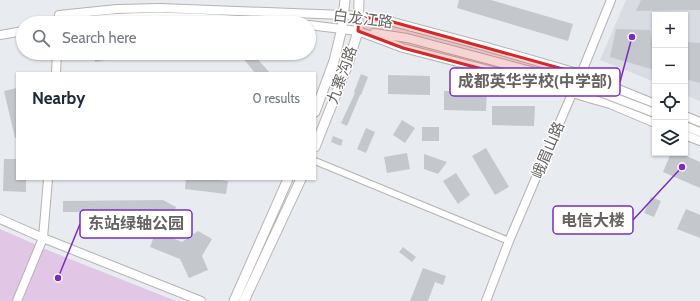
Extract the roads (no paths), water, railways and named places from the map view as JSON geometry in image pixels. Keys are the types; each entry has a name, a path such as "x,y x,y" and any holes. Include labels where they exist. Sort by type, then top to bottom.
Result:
{"main road":[{"name":"九寨沟路","path":"316,109 334,61 342,28 345,0"},
{"name":"九寨沟路","path":"316,144 348,64 358,31 359,0"},
{"path":"234,301 288,180"},
{"path":"244,301 301,180"}],"street":[{"name":"峨眉山路","path":"486,301 509,241 573,93 611,0"},
{"name":"白龙江路","path":"78,16 117,10 160,8 359,16 394,22 581,74 652,103"},
{"name":"白龙江路","path":"316,26 358,31 403,48 539,83 610,104 652,122"},
{"path":"358,31 407,38 534,72 592,89 652,113"},
{"path":"0,35 16,32"},
{"path":"56,72 57,60"},
{"path":"688,117 700,122"},
{"path":"688,127 700,132"},
{"path":"688,136 700,141"},
{"path":"316,161 509,241"},
{"path":"17,301 43,238 48,180"},
{"path":"0,219 43,238 201,301"}],"place":[{"name":"成都英华学校(中学部)","path":"632,37"},
{"name":"电信大楼","path":"682,167"},
{"name":"东站绿轴公园","path":"58,278"}]}
